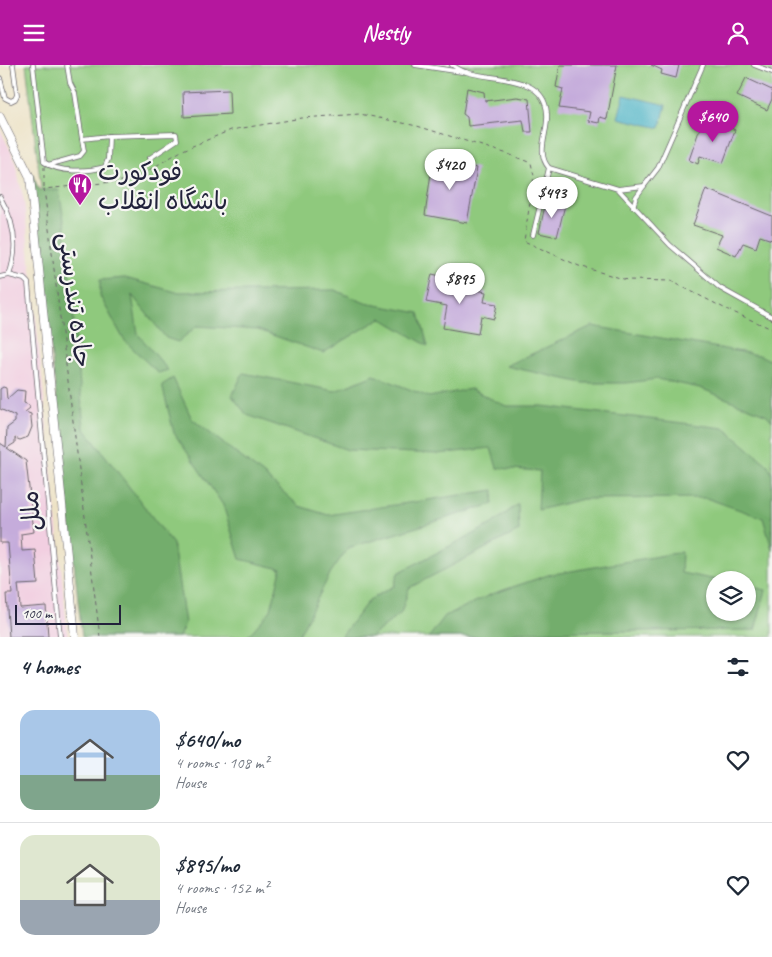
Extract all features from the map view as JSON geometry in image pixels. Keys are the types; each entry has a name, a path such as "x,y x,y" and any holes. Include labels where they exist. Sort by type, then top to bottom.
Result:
{"street":[{"path":"0,117 30,177 75,637"}],"lane":[{"path":"0,78 5,98 11,101 15,99 17,95 13,65"},
{"path":"33,65 44,161 48,165 53,168 94,170 105,167 108,159 109,136"},
{"path":"48,165 80,156 84,151 75,93 70,83 67,65"},
{"path":"415,65 445,71 465,72 524,84 542,95 547,104 548,122 542,155 549,168 533,235"},
{"path":"452,65 465,72"},
{"path":"633,207 636,197 658,168 702,65"},
{"path":"754,65 772,71"},
{"path":"82,139 109,136 176,134 177,140 150,158"},
{"path":"549,168 618,189 644,186"},
{"path":"618,189 670,245 720,288 772,317"},
{"path":"0,197 13,227 15,250 9,275 0,277"},
{"name":"ملل","path":"9,275 24,279 28,283 60,637"}],"path":[{"path":"44,189 132,179 183,150 231,130 302,118 360,114 417,126 508,153 531,163 534,176 524,241 579,266 627,280 671,281 726,309 772,329"},
{"name":"جاده تندرستی","path":"44,161 44,189 100,637"}],"shaded area":[{"path":"0,129 14,158 24,201 68,637 0,637"}],"green space":[{"path":"26,65 772,65 772,637 96,637"},
{"path":"32,173 39,190 59,190 65,226 84,428 173,544 185,623 179,637 82,637"},
{"path":"125,278 176,292 335,290 365,303 419,313 428,346 381,318 323,353 258,330 197,326 178,342 166,338 132,295 138,334 168,370 158,373 124,340 100,296 100,280"},
{"path":"592,326 759,355 772,361 772,421 767,415 700,388 657,379 626,383 583,383 506,366"},
{"path":"243,373 335,391 374,375 429,397 471,389 506,406 542,406 724,428 768,465 772,474 772,549 763,518 706,498 583,499 538,510 540,471 497,468 491,448 438,454 348,450 247,415 232,396"},
{"path":"173,378 192,419 264,475 299,506 328,515 494,490 493,504 348,548 331,572 298,637 247,637 271,610 281,569 240,559 223,505 174,433 162,385"},
{"path":"518,504 519,531 409,588 401,613 371,637 341,637 369,600 394,586 398,573 492,524"},
{"path":"682,552 681,573 706,578 706,621 756,621 756,588 766,590 755,630 517,632 504,637 429,637 445,616 492,594 548,575"}],"water":[{"path":"624,95 666,105 660,128 618,118"}],"building":[{"path":"560,65 617,65 607,119 600,117 599,123 588,121 590,112 559,108 563,89 556,87"},
{"path":"651,65 679,65 676,78 661,74 662,70"},
{"path":"746,78 772,90 772,99 767,110 737,96"},
{"path":"467,88 484,92 485,101 517,97 529,99 532,132 525,132 523,120 468,126 467,117 463,114"},
{"path":"229,90 230,114 184,117 183,92"},
{"path":"717,121 735,130 723,163 700,156 698,164 689,160 701,125 712,132"},
{"path":"433,159 477,168 467,223 425,215"},
{"path":"706,189 772,216 772,240 760,236 756,248 743,243 736,256 716,247 722,235 693,225"},
{"path":"546,201 565,205 557,237 539,233"},
{"path":"432,274 454,279 453,285 486,292 484,302 497,304 494,319 481,316 478,334 443,328 447,306 426,302"},
{"path":"6,388 7,399 17,390 25,391 24,403 29,405 30,408 25,412 31,414 32,427 28,437 20,440 15,438 15,443 7,448 26,461 34,532 21,534 22,551 35,550 38,584 18,585 20,608 46,606 48,637 9,637 6,594 12,594 8,543 0,543 0,443 6,447 7,428 15,422 15,416 0,409 0,389"}],"place":[{"name":"فودکورت باشگاه انقلاب","path":"80,206"}]}
